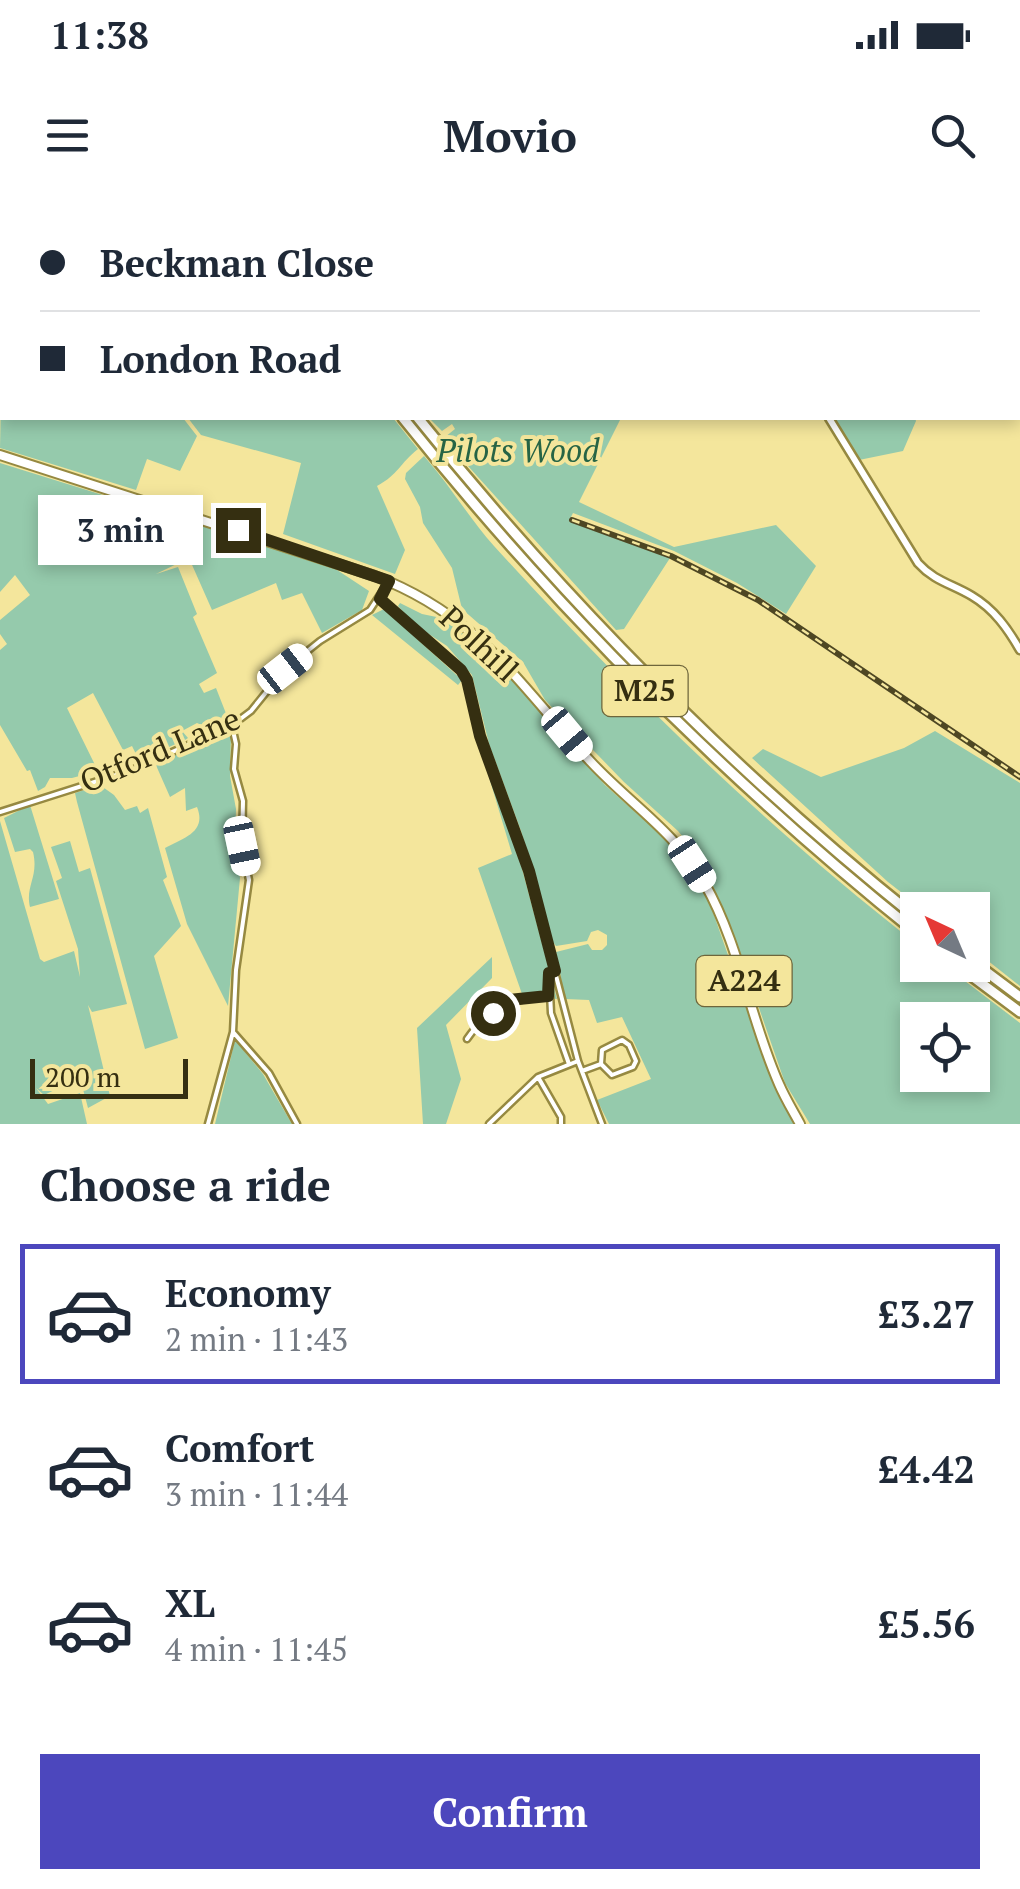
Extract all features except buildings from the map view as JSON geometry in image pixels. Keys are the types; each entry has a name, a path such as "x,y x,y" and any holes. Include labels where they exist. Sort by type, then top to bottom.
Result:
{"highway":[{"name":"M25","path":"405,420 524,561 638,684 766,806 900,919"},
{"name":"M25","path":"420,420 542,564 670,698 788,809 900,903"},
{"path":"990,975 1020,997"},
{"path":"980,982 1020,1012"}],"main road":[{"name":"A224","path":"0,455 389,581"},
{"name":"Polhill","path":"389,581 432,601 472,632 592,764 678,842 706,885 730,938 778,1083 800,1124"}],"street":[{"path":"830,420 918,563 931,578 974,597 1005,624 1020,650"},
{"name":"Otford Lane","path":"0,812 129,771 232,726 251,712 285,669 320,641 370,610 389,581"},
{"path":"380,599 461,670 467,680 480,736 529,871 578,1062 602,1124"},
{"path":"208,1124 233,1032 236,970 249,880 242,846 243,801 234,768 236,744 232,726"},
{"path":"555,971 549,973 548,996 570,1064"},
{"path":"467,1039 477,1025 509,1000 548,996"},
{"path":"233,1032 270,1074 297,1124"},
{"path":"622,1040 629,1045 636,1061 633,1067 612,1075 601,1064 602,1050 622,1040"},
{"path":"489,1124 538,1077 578,1062"},
{"path":"582,1071 601,1064"},
{"path":"538,1077 561,1117 560,1124"}],"green space":[{"path":"1,420 185,420 197,436 180,471 147,459 136,490 0,448"},
{"path":"190,420 395,420 418,449 377,486 405,550 395,574 283,534 301,463 201,435"},
{"name":"Pilots Wood","path":"431,420 620,420 579,502 674,547 776,525 816,566 786,614 674,551 573,513 569,521 670,558 624,629 616,630 459,456 445,437 455,429 452,424 442,431"},
{"path":"833,420 916,420 903,451 859,460"},
{"path":"424,456 494,546 593,651 751,804 900,930 900,982 966,982 1020,1023 1020,1124 810,1124 785,1083 733,933 702,860 678,831 545,700 523,662 462,609 452,568 423,523 420,507 405,479 406,473"},
{"path":"0,463 331,566 369,591 362,610 322,633 302,593 282,600 276,583 212,610 189,558 156,574 178,567 197,614 193,617 217,673 199,684 204,693 216,688 227,716 206,727 197,723 182,731 188,738 185,740 139,760 132,746 123,750 93,693 67,708 98,771 72,778 50,778 38,791 30,770 27,771 0,725 0,650 7,644 0,634 0,620 30,595 15,575 0,592"},
{"path":"400,603 422,614 451,620 463,629 605,785 682,854 708,898 773,1083 796,1124 609,1124 597,1100 651,1079 622,1017 597,1023 589,1000 565,999 556,952 588,944 592,950 602,950 607,945 607,935 598,930 591,932 587,941 556,946 553,942 521,831 489,744 472,675 447,646 415,625 398,606"},
{"path":"384,609 462,680 458,685 372,615"},
{"path":"935,731 1020,783 1020,986 990,962 990,892 901,892 752,758 763,749 821,777 904,748"},
{"path":"227,733 231,735 230,776 240,878 228,1006 187,924 165,848 196,828 197,807 186,811 185,788 170,797 155,763 181,756"},
{"path":"483,757 521,865 557,999 522,994 478,868 512,854"},
{"path":"100,785 125,810 137,806 140,813 148,808 167,877 163,880 181,926 154,956 178,1038 145,1049 75,793"},
{"path":"30,805 59,899 30,907 33,852 15,852 4,818"},
{"path":"0,821 40,959 44,962 74,951 80,977 78,949 56,881 62,878 51,847 70,841 79,872 90,868 127,1004 92,1012 88,1005 110,1096 88,1108 80,1078 44,1095 36,1088 48,1104 80,1093 87,1124 0,1124"},
{"path":"492,957 492,978 446,1025 461,1079 446,1124 423,1124 417,1028"},
{"path":"235,1040 263,1074 292,1124 215,1124"}],"railway":[{"path":"572,520 671,556 758,600 1020,777"}],"route":[{"path":"238,530 389,581 380,599 461,670 467,680 480,736 529,871 555,971 549,973 548,996 509,1000 493,1013"}]}
